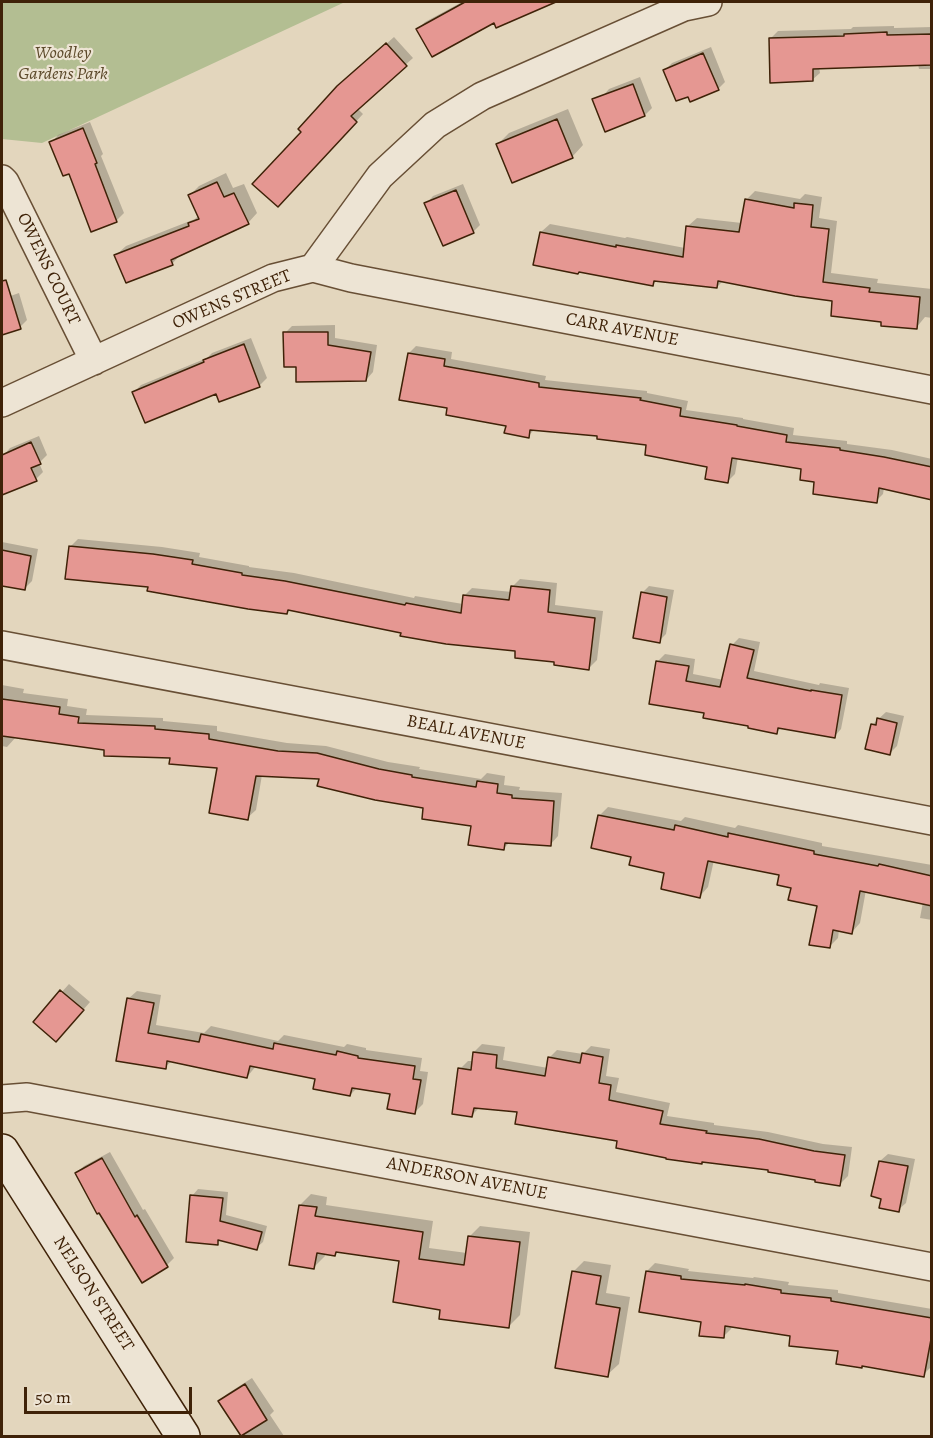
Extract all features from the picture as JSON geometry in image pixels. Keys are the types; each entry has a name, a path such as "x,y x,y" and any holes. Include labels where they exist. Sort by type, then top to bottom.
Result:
{"street":[{"name":"OWENS STREET","path":"2,403 273,278 313,268 380,176 435,125 482,96 684,7 708,2"},
{"name":"OWENS COURT","path":"2,179 94,361"},
{"name":"CARR AVENUE","path":"313,268 351,278 932,390"},
{"name":"BEALL AVENUE","path":"2,645 932,821"},
{"name":"ANDERSON AVENUE","path":"2,1099 27,1097 932,1267"},
{"name":"NELSON STREET","path":"2,1151 183,1437"}],"green space":[{"name":"Woodley Gardens Park","path":"2,2 345,2 42,143 2,139"}],"building":[{"path":"465,2 556,2 496,28 494,23 432,57 416,29"},
{"path":"887,32 887,35 932,34 932,65 813,69 813,81 770,83 769,38 844,36 844,34"},
{"path":"386,43 407,66 351,116 357,122 278,207 252,184 301,132 298,129 337,86"},
{"path":"703,53 719,90 690,102 688,97 676,101 663,70"},
{"path":"633,84 645,116 605,132 592,99"},
{"path":"557,119 573,158 512,183 496,144"},
{"path":"83,128 117,222 91,232 69,174 63,176 49,142"},
{"path":"217,182 224,197 234,193 249,224 171,260 173,265 126,283 114,255 189,226 188,223 199,219 188,195"},
{"path":"456,190 474,233 443,246 424,203"},
{"path":"745,199 794,208 794,203 813,205 811,227 829,229 823,282 870,288 869,292 920,297 917,329 881,326 881,322 831,316 832,301 718,281 717,288 654,281 653,286 533,265 540,232 683,257 686,226 739,232"},
{"path":"6,280 21,329 2,335 2,281"},
{"path":"283,332 328,332 328,345 371,352 366,381 296,382 296,367 284,367"},
{"path":"244,344 260,387 219,402 216,394 145,423 132,392"},
{"path":"408,353 445,359 444,366 539,383 539,387 641,398 640,400 681,408 680,416 787,435 786,442 840,448 840,450 932,467 932,500 879,488 877,503 813,494 814,482 800,480 801,469 732,458 728,483 705,479 707,467 645,455 646,445 597,439 597,436 530,430 529,438 504,433 506,426 446,415 447,408 399,400"},
{"path":"31,442 41,464 31,468 37,481 2,495 2,455"},
{"path":"69,546 193,560 192,564 242,573 242,575 461,613 463,595 509,600 511,586 550,590 548,612 595,618 589,670 554,665 554,662 515,658 515,651 446,644 400,636 401,633 288,610 287,614 248,609 147,591 148,587 65,579"},
{"path":"2,550 31,556 25,590 2,586"},
{"path":"641,592 667,597 660,643 633,638"},
{"path":"730,644 754,650 747,678 842,695 835,738 778,728 777,734 703,718 704,713 649,704 656,661 689,666 686,681 720,687"},
{"path":"2,699 60,707 59,714 79,717 78,723 155,726 155,729 209,734 209,739 278,751 317,753 412,775 412,777 476,787 477,781 498,784 497,793 512,795 512,798 554,801 551,846 505,843 504,850 468,845 471,826 422,819 423,808 375,800 317,786 319,779 256,776 248,820 209,813 217,768 169,764 170,758 104,756 104,750 2,736"},
{"path":"877,718 897,723 890,755 865,749 871,724 876,725"},
{"path":"598,815 674,830 675,825 728,837 728,833 814,851 814,854 878,866 879,864 932,876 932,906 860,891 852,934 833,930 830,948 809,945 817,906 788,900 791,888 777,885 779,875 708,861 700,898 661,889 664,873 629,865 631,857 591,848"},
{"path":"60,990 84,1010 56,1042 33,1022"},
{"path":"127,998 154,1003 148,1033 199,1042 201,1034 273,1049 274,1043 336,1055 337,1051 358,1056 358,1058 415,1066 413,1079 421,1080 415,1114 387,1109 390,1094 352,1088 350,1096 313,1089 315,1079 250,1066 247,1078 167,1061 166,1069 116,1061"},
{"path":"473,1052 497,1055 496,1068 545,1076 548,1057 580,1063 582,1053 603,1057 599,1083 611,1085 609,1100 663,1111 660,1124 845,1155 840,1186 768,1172 768,1170 666,1159 616,1148 617,1141 515,1124 517,1112 474,1108 472,1117 452,1114 458,1068 471,1070"},
{"path":"102,1158 135,1217 137,1215 168,1267 142,1283 99,1213 97,1214 75,1173"},
{"path":"879,1161 908,1166 899,1212 879,1208 881,1199 871,1196"},
{"path":"190,1195 223,1198 220,1221 262,1232 257,1250 218,1240 218,1245 186,1242"},
{"path":"299,1205 317,1207 315,1216 423,1232 419,1259 464,1265 468,1236 520,1242 509,1328 439,1319 440,1310 393,1302 399,1261 336,1252 335,1256 317,1253 314,1269 289,1265"},
{"path":"572,1271 601,1276 596,1304 620,1308 608,1377 555,1368"},
{"path":"646,1271 681,1276 681,1279 745,1284 781,1290 781,1293 831,1298 831,1301 932,1318 932,1334 924,1377 862,1366 862,1368 836,1364 838,1351 789,1346 790,1336 725,1326 724,1338 699,1336 701,1322 639,1312"},
{"path":"245,1384 267,1420 241,1436 218,1401"}]}
